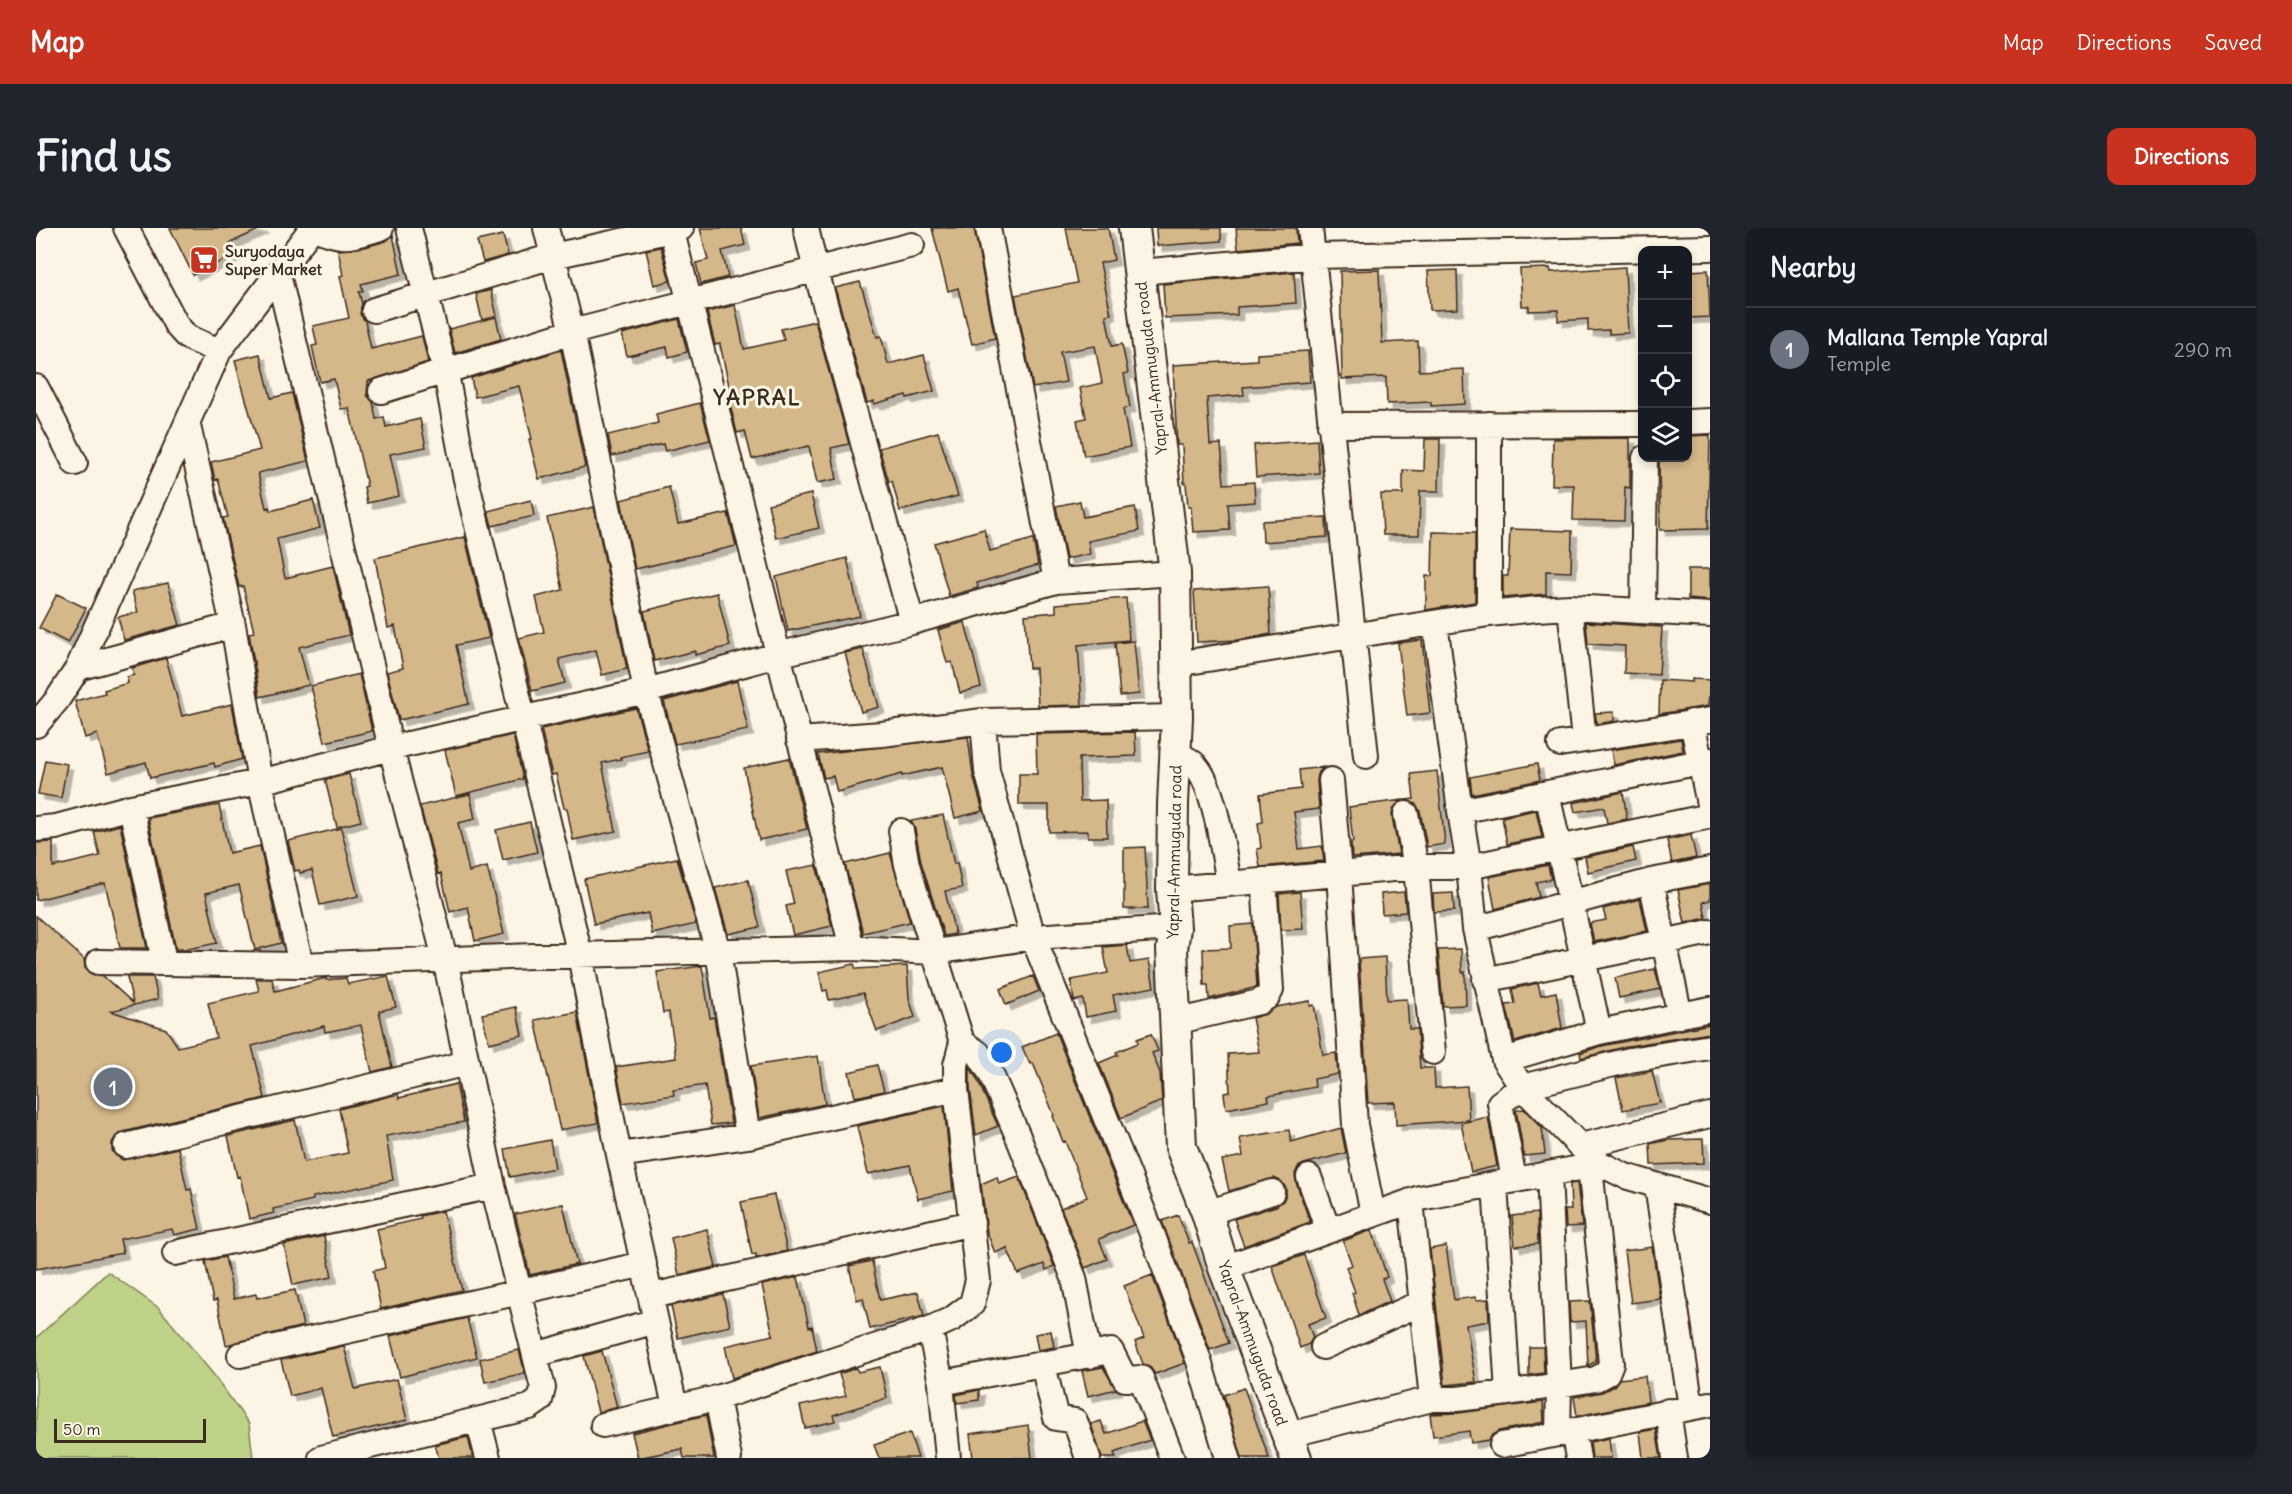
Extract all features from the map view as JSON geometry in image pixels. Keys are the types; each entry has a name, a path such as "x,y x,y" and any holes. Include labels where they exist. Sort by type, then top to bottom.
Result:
{"main road":[{"name":"Yapral-Ammuguda road","path":"1134,228 1175,573 1177,717 1172,889 1175,928 1172,949 1181,1147 1292,1447"}],"street":[{"path":"126,228 177,326 193,340 219,351"},
{"path":"36,725 57,700 78,668 188,426 219,351 313,228 336,237 345,237 381,228"},
{"path":"409,228 445,372 465,475 580,955 619,1155 675,1407"},
{"path":"546,228 572,332 646,691 718,952 748,1136"},
{"path":"806,228 912,622"},
{"path":"988,228 1056,581"},
{"path":"1310,228 1366,756"},
{"path":"374,310 553,256 674,229 690,303 777,655 852,948"},
{"path":"381,391 572,332 912,245"},
{"path":"1140,272 1314,256 1710,248"},
{"path":"278,274 391,748 445,959 493,1186 543,1388 540,1400 530,1407 478,1420 373,1452 321,1458"},
{"path":"36,387 75,463"},
{"path":"1692,422 1710,421"},
{"path":"1489,614 1490,424"},
{"path":"1330,425 1638,424"},
{"path":"188,426 232,625 260,782 301,965"},
{"path":"1643,611 1645,462"},
{"path":"36,829 56,827 131,807 260,782 391,748 646,691 777,655 912,622 1056,581 1175,573"},
{"path":"1570,608 1584,740"},
{"path":"1176,664 1489,614 1537,609 1570,608 1710,615"},
{"path":"1435,623 1469,867 1475,929 1504,1060 1522,1087 1591,1159 1625,1176 1710,1201"},
{"path":"78,668 232,625"},
{"path":"799,740 882,734 983,721 1177,717"},
{"path":"983,721 987,771 1033,937 1154,1236 1199,1361 1228,1458"},
{"path":"1560,744 1701,721 1710,809"},
{"path":"1175,753 1194,764 1204,779 1213,806 1229,884"},
{"path":"1460,811 1705,761"},
{"path":"1331,780 1354,1125 1373,1214"},
{"path":"1547,793 1581,958 1599,1032"},
{"path":"131,807 164,962"},
{"path":"1406,814 1416,867 1433,1052"},
{"path":"1172,889 1416,867 1469,867 1710,816"},
{"path":"603,1425 717,1398 930,1329 952,1319 972,1304 978,1280 956,1089 956,1065 962,1042 907,865 901,831"},
{"path":"1475,929 1651,881 1710,870"},
{"path":"1175,1022 1259,1002 1267,997 1271,990 1264,880"},
{"path":"1651,881 1680,1016"},
{"path":"98,962 301,965 852,948 935,952 1033,937 1175,928"},
{"path":"1485,980 1710,932"},
{"path":"1504,1060 1599,1032 1710,1009"},
{"path":"962,1042 978,1053 990,1072 1017,1134 1074,1278 1089,1356"},
{"path":"1508,1393 1504,1182 1500,1103 1522,1087 1630,1060 1710,1047"},
{"path":"126,1146 467,1063"},
{"path":"619,1155 748,1136 956,1089"},
{"path":"1224,1268 1411,1201 1549,1174 1710,1115"},
{"path":"1292,1447 1432,1399 1457,1399 1559,1386 1596,1379 1606,1373 1611,1363 1591,1159"},
{"path":"1549,1174 1559,1386 1566,1431 1578,1458"},
{"path":"1309,1177 1328,1230"},
{"path":"175,1253 493,1186"},
{"path":"1658,1186 1690,1407 1675,1458"},
{"path":"1207,1213 1272,1192"},
{"path":"1411,1201 1432,1399"},
{"path":"652,1296 972,1223"},
{"path":"240,1355 644,1264"},
{"path":"1323,1347 1421,1303"},
{"path":"535,1355 656,1321"},
{"path":"930,1329 941,1383 948,1458"},
{"path":"941,1383 1111,1351 1125,1379 1142,1378 1172,1458"},
{"path":"1043,1365 1056,1418 1075,1421 1088,1458"},
{"path":"717,1398 729,1458"},
{"path":"1502,1445 1690,1407"},
{"path":"478,1420 488,1458"}],"green space":[{"path":"108,1272 159,1308 213,1374 249,1424 253,1458 36,1458 36,1338"}],"building":[{"path":"170,228 263,228 230,243 235,255 193,275"},
{"path":"700,228 741,228 745,245 722,251 728,277 701,284 696,263 708,260"},
{"path":"932,228 974,228 995,338 972,344 958,288 948,291"},
{"path":"1066,228 1108,228 1114,260 1100,263 1111,314 1106,315 1112,346 1122,344 1128,373 1124,374 1130,407 1123,409 1130,447 1084,456 1077,420 1086,418 1080,388 1102,383 1095,346 1060,352 1066,382 1033,388 1015,295 1077,283"},
{"path":"1156,228 1221,228 1221,241 1157,246"},
{"path":"1236,228 1296,228 1297,243 1238,249"},
{"path":"393,235 401,274 361,284 363,291 359,292 362,304 360,314 365,321 371,349 422,336 428,362 368,381 367,395 373,402 376,419 384,417 386,427 420,419 426,447 390,454 399,496 367,503 364,487 367,486 349,408 341,409 334,379 320,382 312,346 317,345 313,326 349,318 340,276 343,275 338,250 365,247 386,241"},
{"path":"503,235 508,255 483,262 477,241"},
{"path":"661,247 670,281 654,285 646,250"},
{"path":"1625,267 1628,333 1609,334 1609,330 1588,331 1588,319 1558,321 1558,310 1529,311 1529,306 1522,306 1520,269 1550,268 1551,272"},
{"path":"1379,270 1382,343 1418,341 1419,371 1464,369 1465,404 1431,406 1431,402 1387,404 1386,377 1342,379 1340,271"},
{"path":"1457,270 1458,309 1430,310 1428,271"},
{"path":"1708,270 1710,317 1692,318 1692,271"},
{"path":"1294,272 1296,303 1237,307 1237,315 1165,318 1163,284"},
{"path":"860,282 877,337 881,336 888,364 924,355 934,391 907,398 906,395 874,404 874,401 867,403 835,288"},
{"path":"491,290 497,316 482,320 476,294"},
{"path":"735,305 744,349 784,340 781,329 815,321 849,444 831,448 837,479 817,483 809,446 752,459 745,431 737,433 728,396 731,395 720,344 715,345 707,312"},
{"path":"496,317 501,339 455,353 449,329"},
{"path":"679,319 687,352 669,357 667,347 627,356 622,334"},
{"path":"561,350 585,467 539,479 519,386 475,397 471,378"},
{"path":"1308,351 1310,382 1243,387 1244,395 1207,398 1210,445 1221,444 1224,484 1254,482 1255,502 1228,504 1230,530 1193,532 1191,507 1188,507 1186,483 1184,483 1182,445 1177,445 1173,365 1257,360 1257,354"},
{"path":"260,354 271,398 292,393 308,461 258,473 266,508 269,507 270,511 313,500 320,528 277,539 285,578 333,566 349,635 299,647 309,685 260,697 249,633 254,632 243,586 239,587 223,518 228,517 211,462 260,450 235,360"},
{"path":"700,403 710,440 665,451 663,444 612,456 608,435 658,423 656,414"},
{"path":"938,432 958,496 900,511 892,481 889,482 879,448"},
{"path":"1710,435 1708,529 1660,530 1659,462 1692,462 1692,436"},
{"path":"1630,438 1630,488 1625,487 1624,521 1573,520 1574,485 1552,485 1553,439"},
{"path":"1425,439 1440,439 1439,491 1420,491 1419,535 1383,535 1381,494 1403,494 1403,470 1424,471"},
{"path":"1317,440 1319,473 1256,477 1254,445"},
{"path":"669,487 678,524 728,513 736,546 635,569 621,500"},
{"path":"811,494 819,528 776,538 768,504"},
{"path":"531,500 534,516 492,526 488,511"},
{"path":"1080,501 1083,517 1135,507 1139,531 1088,541 1090,554 1066,559 1056,506"},
{"path":"594,507 627,669 602,675 596,650 559,659 565,683 532,691 519,638 544,632 536,597 563,590 547,518"},
{"path":"1326,517 1327,537 1263,542 1262,521"},
{"path":"984,529 990,551 1033,539 1038,565 977,583 978,588 949,596 934,543"},
{"path":"1510,529 1572,531 1571,572 1546,571 1546,594 1503,598 1503,576 1508,576"},
{"path":"1433,532 1475,533 1475,602 1426,610 1426,576 1432,576"},
{"path":"465,537 489,638 456,645 469,704 399,720 387,672 403,668 395,626 388,628 375,558"},
{"path":"847,558 860,616 788,631 776,577"},
{"path":"1688,569 1710,569 1710,601 1688,599"},
{"path":"168,583 180,625 124,640 118,617 138,612 132,591"},
{"path":"1268,586 1271,634 1238,640 1197,642 1194,591"},
{"path":"717,593 730,646 695,655 695,651 654,661 644,611"},
{"path":"57,594 86,608 68,643 39,628"},
{"path":"1126,598 1129,640 1078,645 1082,705 1038,706 1036,668 1029,668 1025,615 1056,612 1056,604"},
{"path":"965,622 981,687 960,693 952,662 947,663 938,630"},
{"path":"1586,622 1662,627 1659,675 1624,673 1625,646 1588,644"},
{"path":"1422,640 1430,713 1407,716 1398,643"},
{"path":"1134,641 1139,694 1120,696 1115,643"},
{"path":"863,649 879,707 861,712 845,653"},
{"path":"166,658 182,716 232,704 242,759 215,767 214,763 150,778 146,762 108,773 97,734 85,738 75,701 105,693 104,690 128,683 127,677 134,675 132,668"},
{"path":"359,674 372,731 325,742 311,686"},
{"path":"1692,679 1710,680 1708,706 1659,714 1660,680 1692,682"},
{"path":"737,681 748,730 675,744 664,701"},
{"path":"636,708 648,751 602,763 616,831 573,840 567,808 564,808 556,774 552,775 541,729"},
{"path":"1614,712 1614,721 1597,724 1595,713"},
{"path":"1135,732 1136,756 1079,758 1080,801 1106,800 1107,837 1088,837 1088,831 1049,832 1049,805 1019,805 1019,774 1037,774 1036,734"},
{"path":"513,735 523,779 456,796 445,750"},
{"path":"968,737 973,775 983,811 955,818 942,767 902,776 902,774 837,792 833,776 824,778 818,754"},
{"path":"1681,739 1683,751 1614,765 1611,750"},
{"path":"789,758 807,829 759,840 744,768"},
{"path":"45,760 67,764 61,798 38,794"},
{"path":"1537,764 1540,780 1472,794 1470,777"},
{"path":"1324,767 1318,773 1317,781 1319,809 1294,812 1299,849 1322,846 1324,861 1260,867 1257,849 1261,848 1258,823 1263,822 1260,794 1301,789 1299,770"},
{"path":"1437,771 1445,844 1427,847 1420,811 1416,804 1405,800 1414,799 1411,774"},
{"path":"349,774 361,821 337,827 325,780"},
{"path":"1623,792 1627,819 1607,823 1604,807 1575,812 1573,803"},
{"path":"470,794 475,819 458,823 469,872 487,867 504,934 475,941 468,907 450,912 441,873 438,874 420,806"},
{"path":"1403,800 1393,809 1392,816 1399,854 1352,858 1351,842 1353,842 1349,807"},
{"path":"219,805 229,853 260,846 281,943 255,950 239,885 206,893 217,943 176,949 148,818"},
{"path":"1536,810 1542,837 1507,844 1502,817"},
{"path":"943,815 962,888 945,891 955,934 944,936 911,821"},
{"path":"530,822 537,852 503,860 496,830"},
{"path":"120,825 147,948 120,948 105,883 36,900 36,843 53,842 53,867 100,856 94,832"},
{"path":"341,828 358,896 320,905 312,870 300,873 299,870 295,871 288,841"},
{"path":"1691,835 1696,858 1672,863 1667,840"},
{"path":"1145,847 1148,909 1124,909 1124,848"},
{"path":"1633,847 1636,861 1588,872 1585,857"},
{"path":"890,853 910,922 863,933 845,864"},
{"path":"677,858 696,924 652,934 648,913 594,924 584,879"},
{"path":"816,865 832,926 793,935 786,906 794,904 786,871"},
{"path":"1548,865 1551,879 1536,882 1539,897 1495,909 1489,877"},
{"path":"748,880 760,927 728,934 715,888"},
{"path":"1710,884 1710,900 1703,902 1706,918 1685,923 1678,890"},
{"path":"1300,892 1303,929 1281,930 1279,894"},
{"path":"1404,892 1406,912 1382,914 1381,894"},
{"path":"1453,893 1454,911 1434,912 1433,894"},
{"path":"1640,899 1647,931 1594,942 1590,923 1606,920 1603,909"},
{"path":"36,916 84,959 85,968 90,974 103,976 133,1003 127,977 153,977 158,999 111,1011 166,1029 178,1047 216,1038 208,1003 259,991 256,979 272,979 275,991 326,978 326,980 346,978 348,984 388,976 396,1007 379,1011 392,1067 372,1072 361,1025 325,1032 324,1026 252,1046 265,1098 123,1132 116,1136 112,1143 115,1155 123,1160 178,1148 187,1190 191,1189 200,1229 174,1235 172,1229 120,1239 123,1253 36,1269"},
{"path":"1253,924 1257,987 1209,999 1208,985 1204,985 1203,949 1231,948 1230,926"},
{"path":"1127,945 1130,963 1149,960 1154,987 1113,995 1116,1011 1086,1017 1083,999 1074,1001 1071,980 1108,973 1103,947"},
{"path":"1461,949 1462,972 1465,972 1466,1005 1443,1006 1438,950"},
{"path":"1385,957 1387,1000 1407,999 1409,1029 1417,1029 1420,1068 1434,1068 1435,1088 1467,1086 1469,1120 1396,1125 1395,1102 1368,1103 1359,959"},
{"path":"854,964 856,969 907,966 909,998 915,1017 877,1031 863,993 829,1000 827,990 823,991 819,972"},
{"path":"702,966 710,1018 714,1017 731,1123 711,1125 705,1085 673,1090 674,1095 623,1103 616,1067 676,1058 669,1012 663,1013 657,972"},
{"path":"1655,969 1660,989 1619,998 1615,978"},
{"path":"1033,976 1039,991 1006,1005 1000,989"},
{"path":"1538,983 1541,995 1556,992 1562,1028 1515,1042 1506,1005 1515,1004 1512,989"},
{"path":"1310,1001 1310,1006 1314,1005 1323,1055 1336,1053 1338,1074 1314,1079 1315,1087 1268,1096 1269,1101 1226,1109 1224,1093 1230,1092 1228,1054 1259,1052 1252,1018 1266,1014 1276,1007"},
{"path":"516,1007 522,1035 489,1043 482,1014"},
{"path":"577,1012 598,1123 560,1130 535,1020"},
{"path":"1710,1024 1710,1033 1628,1046 1581,1058 1580,1053 1602,1046"},
{"path":"1056,1033 1133,1225 1099,1239 1107,1259 1085,1268 1061,1208 1087,1197 1033,1063 1030,1064 1022,1047"},
{"path":"1151,1034 1158,1051 1152,1053 1160,1073 1162,1101 1121,1118 1099,1063 1118,1055 1116,1052 1138,1043 1137,1039"},
{"path":"818,1056 825,1104 759,1118 751,1066"},
{"path":"877,1065 884,1091 855,1097 849,1072"},
{"path":"970,1067 998,1126 976,1135 970,1088"},
{"path":"1652,1071 1660,1103 1623,1110 1616,1078"},
{"path":"456,1084 464,1122 386,1136 393,1180 313,1197 313,1200 273,1209 274,1213 249,1219 240,1176 237,1177 228,1136 295,1120 304,1162 348,1153 339,1109 398,1094 399,1098"},
{"path":"944,1106 953,1191 918,1199 910,1165 868,1174 857,1126"},
{"path":"1524,1109 1542,1128 1545,1154 1524,1156 1516,1110"},
{"path":"1488,1117 1497,1166 1471,1172 1461,1123"},
{"path":"1341,1128 1346,1153 1304,1164 1298,1167 1295,1174 1310,1222 1244,1246 1234,1219 1276,1206 1283,1201 1286,1188 1282,1182 1274,1178 1229,1191 1222,1160 1243,1156 1240,1138 1289,1130 1291,1142"},
{"path":"1703,1139 1704,1163 1651,1165 1650,1144 1668,1140"},
{"path":"550,1140 555,1168 510,1177 505,1149"},
{"path":"997,1177 999,1184 1019,1177 1054,1266 1046,1270 1044,1264 1018,1274 1007,1248 995,1253 987,1232 981,1184"},
{"path":"1577,1183 1582,1226 1566,1227 1565,1210 1571,1210 1570,1184"},
{"path":"774,1195 787,1251 756,1258 756,1254 752,1255 741,1202"},
{"path":"563,1204 577,1264 530,1275 515,1214"},
{"path":"443,1211 462,1290 381,1309 373,1271 385,1268 377,1229 421,1219 420,1216"},
{"path":"1537,1213 1538,1244 1515,1246 1512,1216"},
{"path":"1178,1215 1189,1243 1192,1242 1229,1343 1210,1350 1162,1221"},
{"path":"707,1229 716,1267 679,1275 671,1238"},
{"path":"1372,1230 1387,1277 1382,1279 1390,1301 1359,1315 1352,1293 1355,1292 1346,1267 1352,1265 1343,1241"},
{"path":"324,1236 332,1277 293,1285 284,1245"},
{"path":"1446,1246 1454,1300 1475,1297 1476,1300 1488,1299 1489,1321 1466,1325 1476,1382 1445,1385 1430,1249"},
{"path":"1652,1247 1660,1299 1631,1303 1624,1251"},
{"path":"1304,1255 1326,1318 1308,1324 1313,1337 1309,1344 1300,1348 1272,1266"},
{"path":"225,1257 234,1299 256,1294 257,1298 295,1290 303,1326 226,1345 217,1300 213,1301 205,1261"},
{"path":"872,1261 880,1300 918,1292 924,1316 870,1329 863,1298 857,1300 849,1266"},
{"path":"1152,1275 1185,1363 1155,1374 1149,1366 1143,1364 1135,1342 1144,1338 1124,1286"},
{"path":"798,1277 817,1351 732,1378 725,1346 773,1335 762,1285"},
{"path":"723,1294 730,1326 678,1338 671,1306"},
{"path":"1590,1301 1596,1361 1588,1366 1586,1321 1570,1322 1569,1302"},
{"path":"467,1318 477,1357 400,1377 390,1336"},
{"path":"1051,1331 1054,1347 1038,1350 1035,1334"},
{"path":"344,1346 355,1389 397,1379 407,1420 333,1437 321,1388 290,1396 281,1360"},
{"path":"1529,1347 1543,1347 1544,1373 1529,1375"},
{"path":"519,1350 525,1373 485,1382 480,1359"},
{"path":"602,1351 617,1407 598,1412 584,1356"},
{"path":"880,1367 887,1398 833,1415 835,1421 805,1428 800,1406 846,1396 839,1374 856,1368 858,1372"},
{"path":"1103,1367 1116,1389 1088,1396 1082,1371"},
{"path":"1645,1376 1648,1402 1577,1416 1574,1397 1602,1392 1614,1386 1619,1379"},
{"path":"1244,1388 1269,1458 1242,1458 1224,1395"},
{"path":"979,1390 979,1400 957,1403 956,1395"},
{"path":"1543,1402 1544,1422 1499,1431 1489,1440 1471,1443 1469,1431 1433,1436 1430,1414 1459,1413"},
{"path":"706,1415 714,1458 684,1458 682,1449 638,1458 632,1433"},
{"path":"1101,1421 1106,1434 1142,1421 1150,1440 1114,1453 1116,1458 1102,1458 1091,1424"},
{"path":"1028,1425 1032,1458 973,1458 970,1434"},
{"path":"1656,1429 1661,1458 1643,1458 1640,1432"},
{"path":"910,1433 918,1458 879,1458 874,1445"},
{"path":"468,1437 473,1458 439,1458 435,1445"},
{"path":"1609,1438 1611,1458 1592,1458 1590,1442"}],"place":[{"name":"Suryodaya Super Market","path":"204,260"},
{"name":"Mallana Temple Yapral","path":"113,1087"}],"district":[{"name":"YAPRAL","path":"757,397"}]}
